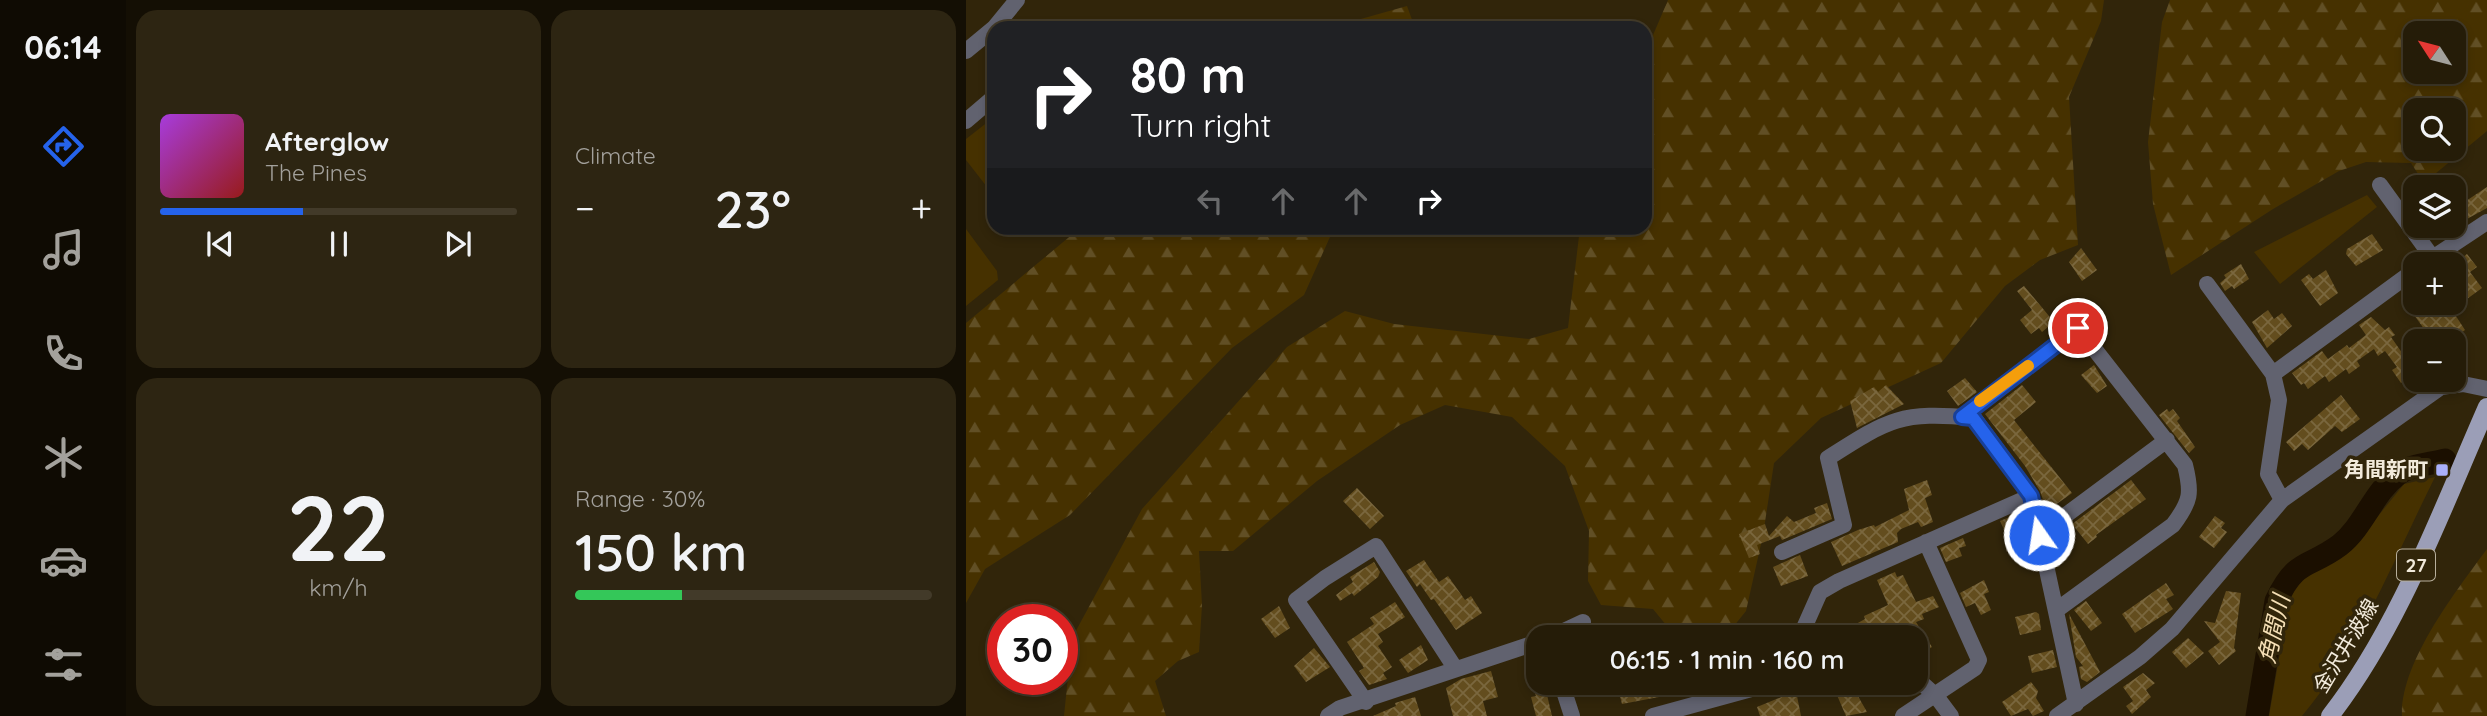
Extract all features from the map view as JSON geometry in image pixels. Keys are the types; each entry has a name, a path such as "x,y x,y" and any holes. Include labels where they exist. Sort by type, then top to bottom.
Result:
{"main road":[{"name":"金沢井波線","path":"2329,716 2371,654 2407,584 2487,407"}],"street":[{"path":"1001,21 1017,0"},
{"path":"966,51 987,35"},
{"path":"966,121 987,103"},
{"path":"2380,185 2421,252"},
{"path":"2441,252 2487,222"},
{"path":"2273,374 2403,279"},
{"path":"2207,284 2273,374 2279,400 2269,474 2282,500"},
{"path":"1962,417 2078,328 2185,465 2190,487 2187,506 2173,525 2058,609"},
{"path":"2057,716 2172,629 2282,500 2441,387 2463,384 2487,389"},
{"path":"1782,552 1844,525 1828,457 1903,416 1922,414 1973,418 2031,496 2058,609 2076,704"},
{"path":"2039,535 2166,440"},
{"path":"1805,625 1820,592 2031,496"},
{"path":"1903,716 1975,668 1979,660 1926,542"},
{"path":"1366,702 1296,600 1376,546 1455,668"},
{"path":"1577,625 1583,622"},
{"path":"1328,716 1340,708 1366,702 1455,668 1526,646"},
{"path":"1928,689 1951,716"},
{"path":"1565,695 1572,716"},
{"path":"1664,715 1732,695"},
{"path":"1355,716 1366,702"}],"green space":[{"path":"1668,0 2104,0 2101,21 2069,97 2078,245 2040,260 2005,286 1941,363 1821,418 1774,463 1763,535 1746,611 1735,625 1666,625 1653,609 1601,605 1588,581 1589,531 1565,466 1512,417 1445,405 1400,425 1317,481 1233,551 1199,551 1202,605 1199,652 1178,661 1155,681 1166,716 1064,716 1066,695 1078,695 1078,627 1142,509 1287,347 1345,311 1394,324 1529,339 1568,328 1579,235 1652,235 1652,38"},
{"path":"2170,0 2487,0 2487,131 2466,148 2466,98 2403,98 2403,161 2451,161 2434,175 2419,175 2411,163 2366,162 2339,171 2273,209 2171,275 2153,204 2148,142 2162,22"},
{"path":"1407,6 1412,21 1354,21"},
{"path":"987,122 987,187 966,160 966,139"},
{"path":"2367,195 2377,207 2280,284 2254,252"},
{"path":"966,229 997,271 998,280 966,306"},
{"path":"1072,235 1331,235 1304,295 1232,348 1070,515 985,569 966,603 966,323"},
{"path":"2435,477 2375,601 2342,661 2323,689 2302,716 2269,716 2288,606 2295,588 2310,572 2349,552 2404,484"},
{"path":"2487,549 2487,716 2402,716 2410,673 2420,651 2446,606"}],"building":[{"path":"2487,187 2487,208 2466,219 2466,201"},
{"path":"2372,234 2383,250 2356,266 2346,254 2347,249"},
{"path":"2081,248 2097,270 2082,281 2069,262"},
{"path":"2466,255 2477,267 2470,272 2482,288 2466,300"},
{"path":"2241,264 2249,279 2234,289 2232,286 2225,291 2220,283 2226,278 2224,275"},
{"path":"2326,270 2338,293 2320,306 2301,280 2309,274 2313,279"},
{"path":"2024,286 2054,322 2042,332 2039,328 2031,334 2020,320 2032,310 2017,291"},
{"path":"2268,310 2274,319 2282,313 2292,326 2267,348 2252,322"},
{"path":"2414,315 2455,315 2464,329 2424,329"},
{"path":"2371,317 2385,330 2389,327 2395,335 2391,337 2403,354 2403,382 2401,383 2392,370 2397,367 2385,351 2378,356 2374,349 2357,361 2360,366 2349,374 2346,369 2329,382 2325,376 2308,389 2304,383 2301,385 2292,373 2322,351 2328,359 2347,345 2349,348 2366,335 2359,325"},
{"path":"2094,365 2107,386 2097,393 2081,375"},
{"path":"1965,378 1977,392 1958,406 1947,391"},
{"path":"1886,385 1904,404 1857,428 1850,401 1874,387 1878,392"},
{"path":"2022,385 2036,402 2014,420 2072,493 2047,511 2040,491 2025,466 1985,414"},
{"path":"2341,395 2360,419 2342,432 2335,426 2308,450 2302,444 2294,451 2286,442"},
{"path":"2167,409 2169,412 2173,409 2180,418 2177,421 2195,447 2189,453 2159,415"},
{"path":"1927,480 1932,495 1925,498 1933,522 1921,527 1918,522 1901,529 1897,533 1898,542 1842,566 1831,542 1858,530 1874,525 1875,527 1909,510 1904,489"},
{"path":"2131,480 2146,499 2096,535 2088,544 2072,524"},
{"path":"1357,488 1384,516 1370,529 1343,501"},
{"path":"1827,503 1832,519 1782,540 1780,536 1757,545 1760,554 1749,558 1739,534 1765,524 1769,536 1787,516 1794,522 1816,513 1814,508"},
{"path":"2021,512 2026,526 2006,534 2000,521"},
{"path":"2215,516 2225,523 2221,528 2227,532 2214,548 2199,537"},
{"path":"1963,538 1966,546 1959,548 1962,556 1946,562 1940,548"},
{"path":"1800,555 1808,576 1781,586 1773,567"},
{"path":"1424,560 1439,582 1448,576 1465,600 1471,596 1482,613 1456,630 1434,599 1431,600 1420,584 1417,587 1406,571"},
{"path":"1374,562 1380,572 1378,577 1354,596 1352,593 1340,601 1336,595 1353,582 1350,577"},
{"path":"1895,572 1897,577 1903,575 1916,602 1933,596 1939,607 1922,614 1924,619 1916,622 1918,625 1850,625 1888,605 1877,580"},
{"path":"1984,580 1989,592 1984,594 1991,610 1981,615 1975,603 1966,607 1960,593"},
{"path":"2166,583 2174,595 2166,599 2173,609 2135,633 2122,614"},
{"path":"2226,591 2241,593 2234,648 2236,651 2219,665 2208,651 2220,642 2204,621 2215,623"},
{"path":"2086,601 2102,623 2091,631 2074,610"},
{"path":"1395,602 1405,617 1378,634 1383,642 1378,646 1392,667 1383,673 1387,679 1369,685 1359,671 1364,668 1347,642 1374,624 1370,618"},
{"path":"1279,606 1290,628 1275,638 1261,619"},
{"path":"2036,612 2039,614 2041,630 2020,635 2015,617"},
{"path":"2069,614 2100,672 2087,682 2081,679 2079,667 2083,666 2076,657"},
{"path":"2188,638 2204,653 2186,668 2172,652"},
{"path":"1421,645 1428,660 1408,673 1399,660"},
{"path":"1314,648 1330,667 1306,682 1294,666"},
{"path":"2053,650 2057,667 2032,673 2028,656"},
{"path":"1491,671 1498,697 1483,701 1487,716 1453,716 1446,688 1461,679"},
{"path":"2143,673 2155,683 2146,690 2151,697 2132,714 2126,706 2133,701 2123,687"},
{"path":"2031,682 2038,691 2036,698 2044,711 2033,716 2028,709 2011,716 2002,702"},
{"path":"1547,695 1552,716 1536,716 1531,697"},
{"path":"1620,695 1659,697 1622,704"},
{"path":"1786,695 1797,695 1801,716 1760,716 1757,707"},
{"path":"1837,695 1857,695 1867,712 1846,716"},
{"path":"1415,697 1421,716 1373,716 1396,706 1395,703"}],"waterway":[{"name":"角間川","path":"2257,716 2276,601 2290,577 2297,570 2340,545 2356,529 2382,490 2398,474 2414,467 2445,460"}],"slow traffic":[{"path":"1980,401 2028,366"}],"place":[{"name":"角間新町","path":"2442,470"}],"route":[{"path":"2039,535 2031,496 1973,418 1962,417 2078,328"}]}
